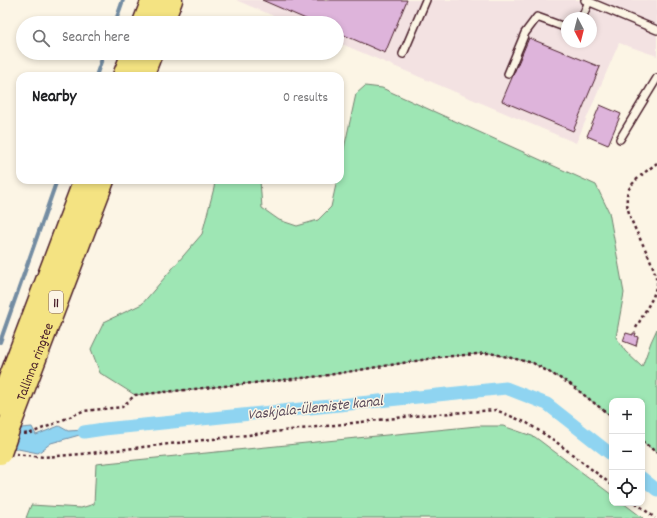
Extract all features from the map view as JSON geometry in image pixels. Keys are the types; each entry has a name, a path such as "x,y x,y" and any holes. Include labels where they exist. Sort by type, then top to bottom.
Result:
{"highway":[{"path":"141,16 145,0"},
{"path":"146,16 152,0"},
{"path":"165,16 171,0"},
{"name":"Tallinna ringtee","path":"0,405 83,184"},
{"name":"Tallinna ringtee","path":"7,454 102,184"}],"lane":[{"path":"403,54 426,0"},
{"path":"584,12 587,1 657,30"},
{"path":"508,74 525,33 537,17 561,26"},
{"path":"620,139 657,78"}],"path":[{"path":"636,328 653,297 657,283 654,268 630,217 627,204 628,191 637,180 657,163"},
{"path":"17,429 31,433 83,411 122,407 135,395 322,376 440,357 490,353 533,363 570,384 609,415"},
{"path":"7,454 44,457 82,454 422,415 496,410 528,423 555,441 609,483"},
{"path":"645,443 657,453"},
{"path":"640,506 655,518"}],"shaded area":[{"path":"236,0 657,0 657,56 619,43 576,143 344,45 344,16 274,16"}],"green space":[{"path":"365,86 382,88 596,185 609,212 624,293 616,337 625,351 642,367 657,329 657,453 645,443 645,398 609,398 609,415 570,384 533,363 490,353 440,357 322,376 135,395 100,373 91,349 104,322 142,304 202,234 214,184 260,184 262,208 279,220 297,226 318,220 331,207 336,184 344,184 344,149 356,94"},
{"path":"477,426 503,426 535,437 609,493 609,506 627,506 643,518 26,518 31,505 81,508 94,504 96,464"}],"water":[{"path":"59,426 68,431 101,429 51,443 38,453 18,449 0,450 0,430 32,427 36,435"}],"building":[{"path":"262,0 407,0 385,53 344,35 344,16 299,16"},
{"path":"529,38 600,67 573,131 502,101"},
{"path":"600,105 621,114 608,145 587,136"},
{"path":"626,333 633,335 633,333 636,333 635,336 638,337 636,346 623,341"}],"waterway":[{"path":"117,16 123,0"},
{"path":"97,72 102,60"},
{"path":"0,342 56,184"},
{"name":"Vaskjala-Ülemiste kanal","path":"84,432 506,388 547,404 609,453"},
{"name":"Vaskjala-Ülemiste kanal","path":"645,480 657,490"}]}
